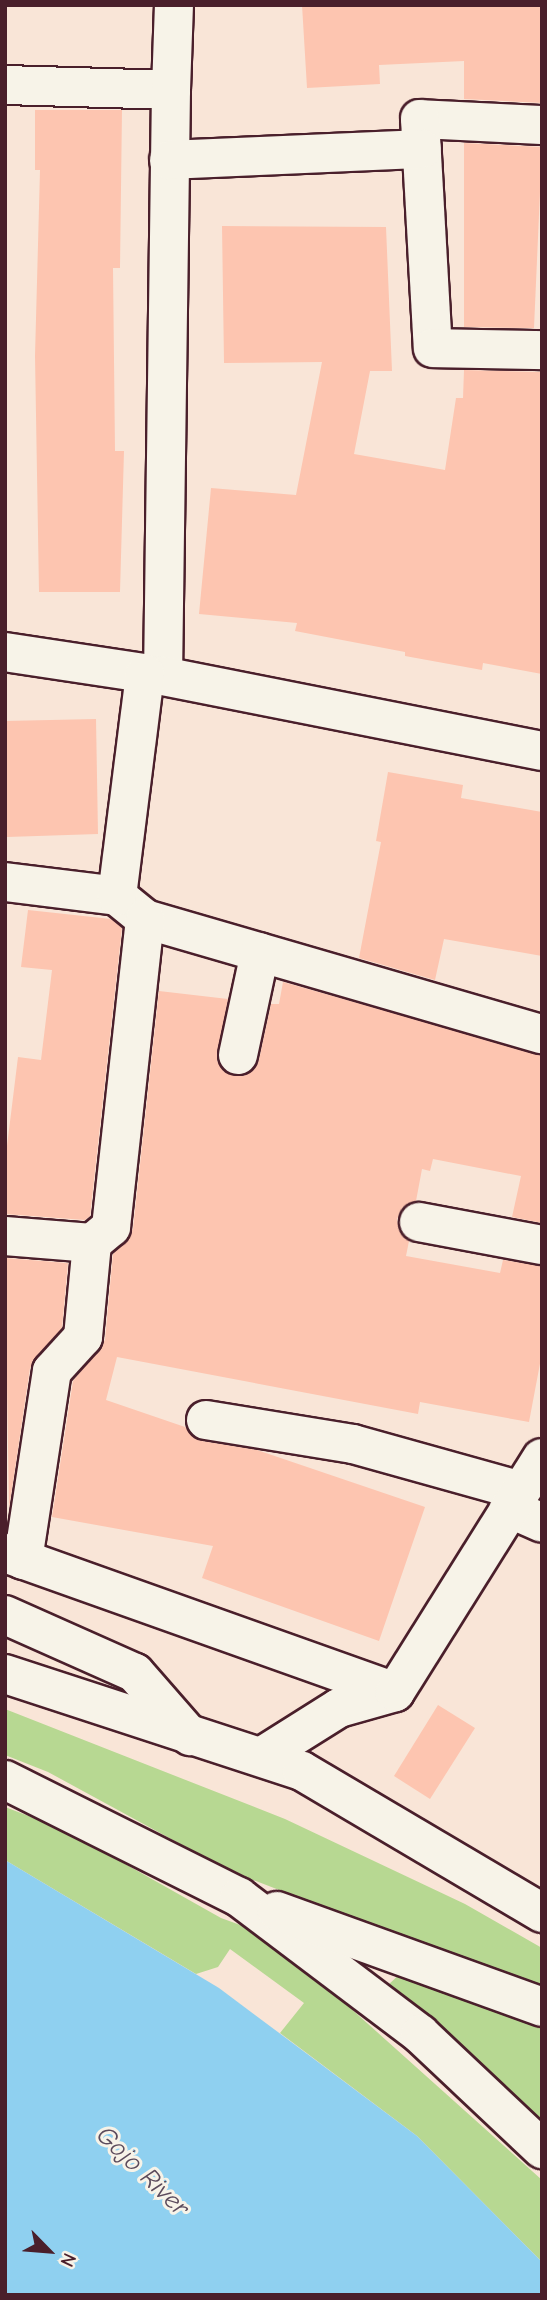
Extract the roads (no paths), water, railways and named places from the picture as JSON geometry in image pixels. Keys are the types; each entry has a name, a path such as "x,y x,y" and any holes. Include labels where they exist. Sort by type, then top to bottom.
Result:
{"street":[{"path":"174,5 154,675 131,908 111,1227 92,1243 83,1337 52,1371 14,1557 395,1692"},
{"path":"5,85 171,90"},
{"path":"542,125 419,119 433,348 542,350"},
{"path":"169,160 422,149"},
{"path":"5,652 154,675 542,751"},
{"path":"5,882 131,908 260,952 542,1034"},
{"path":"238,1055 260,952"},
{"path":"419,1222 542,1245"},
{"path":"5,1236 92,1243"},
{"path":"206,1420 353,1444 524,1507"},
{"path":"264,1755 338,1708 395,1692 524,1507 542,1458"},
{"path":"5,1615 135,1673 192,1738"},
{"path":"5,1674 192,1738 264,1755 302,1771 542,1913"},
{"path":"5,1780 239,1898 542,2007"},
{"path":"239,1898 420,2034 542,2149"}],"water":[{"name":"Gojo River","path":"5,1860 219,1988 417,2136 542,2262 542,2295 5,2295"}]}
